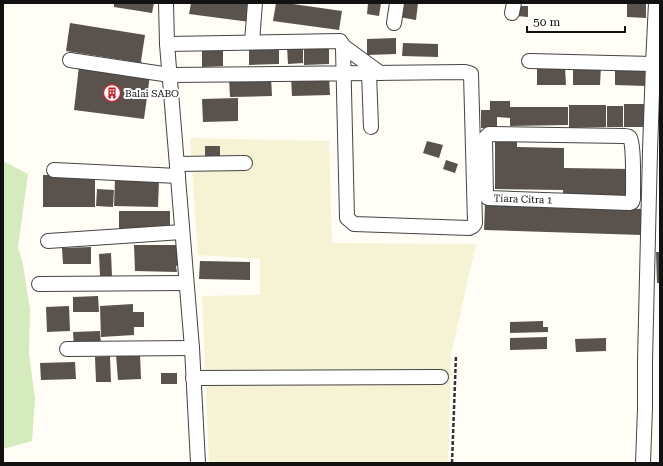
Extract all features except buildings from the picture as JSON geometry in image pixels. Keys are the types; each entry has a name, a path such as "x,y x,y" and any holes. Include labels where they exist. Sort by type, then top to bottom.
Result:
{"street":[{"path":"166,3 167,44 192,348 198,463"},
{"path":"252,42 255,3"},
{"path":"394,23 397,3"},
{"path":"643,463 645,362 655,169 650,151 656,3"},
{"path":"167,44 340,41 343,46 375,73"},
{"path":"70,60 170,76 343,74 465,72 469,73 471,74 475,223 473,226 469,228 354,224 347,218 343,74 343,46"},
{"path":"529,61 653,64"},
{"path":"371,128 375,73"},
{"name":"Tiara Citra 1","path":"489,134 624,136 631,138 632,150 633,199 632,202 629,203 486,197 485,138 489,134"},
{"path":"632,150 650,151"},
{"path":"54,170 178,170 245,163"},
{"path":"48,241 182,232"},
{"path":"39,284 186,282"},
{"path":"67,349 192,348"},
{"path":"193,378 442,377"}],"path":[{"path":"452,463 456,355"}],"shaded area":[{"path":"190,138 329,141 332,243 476,244 451,355 448,463 209,463 202,296 260,295 260,259 198,255"}],"green space":[{"path":"3,161 28,174 18,247 23,265 30,309 29,354 35,399 32,441 3,449"}],"place":[{"name":"Balai SABO","path":"112,93"}]}
